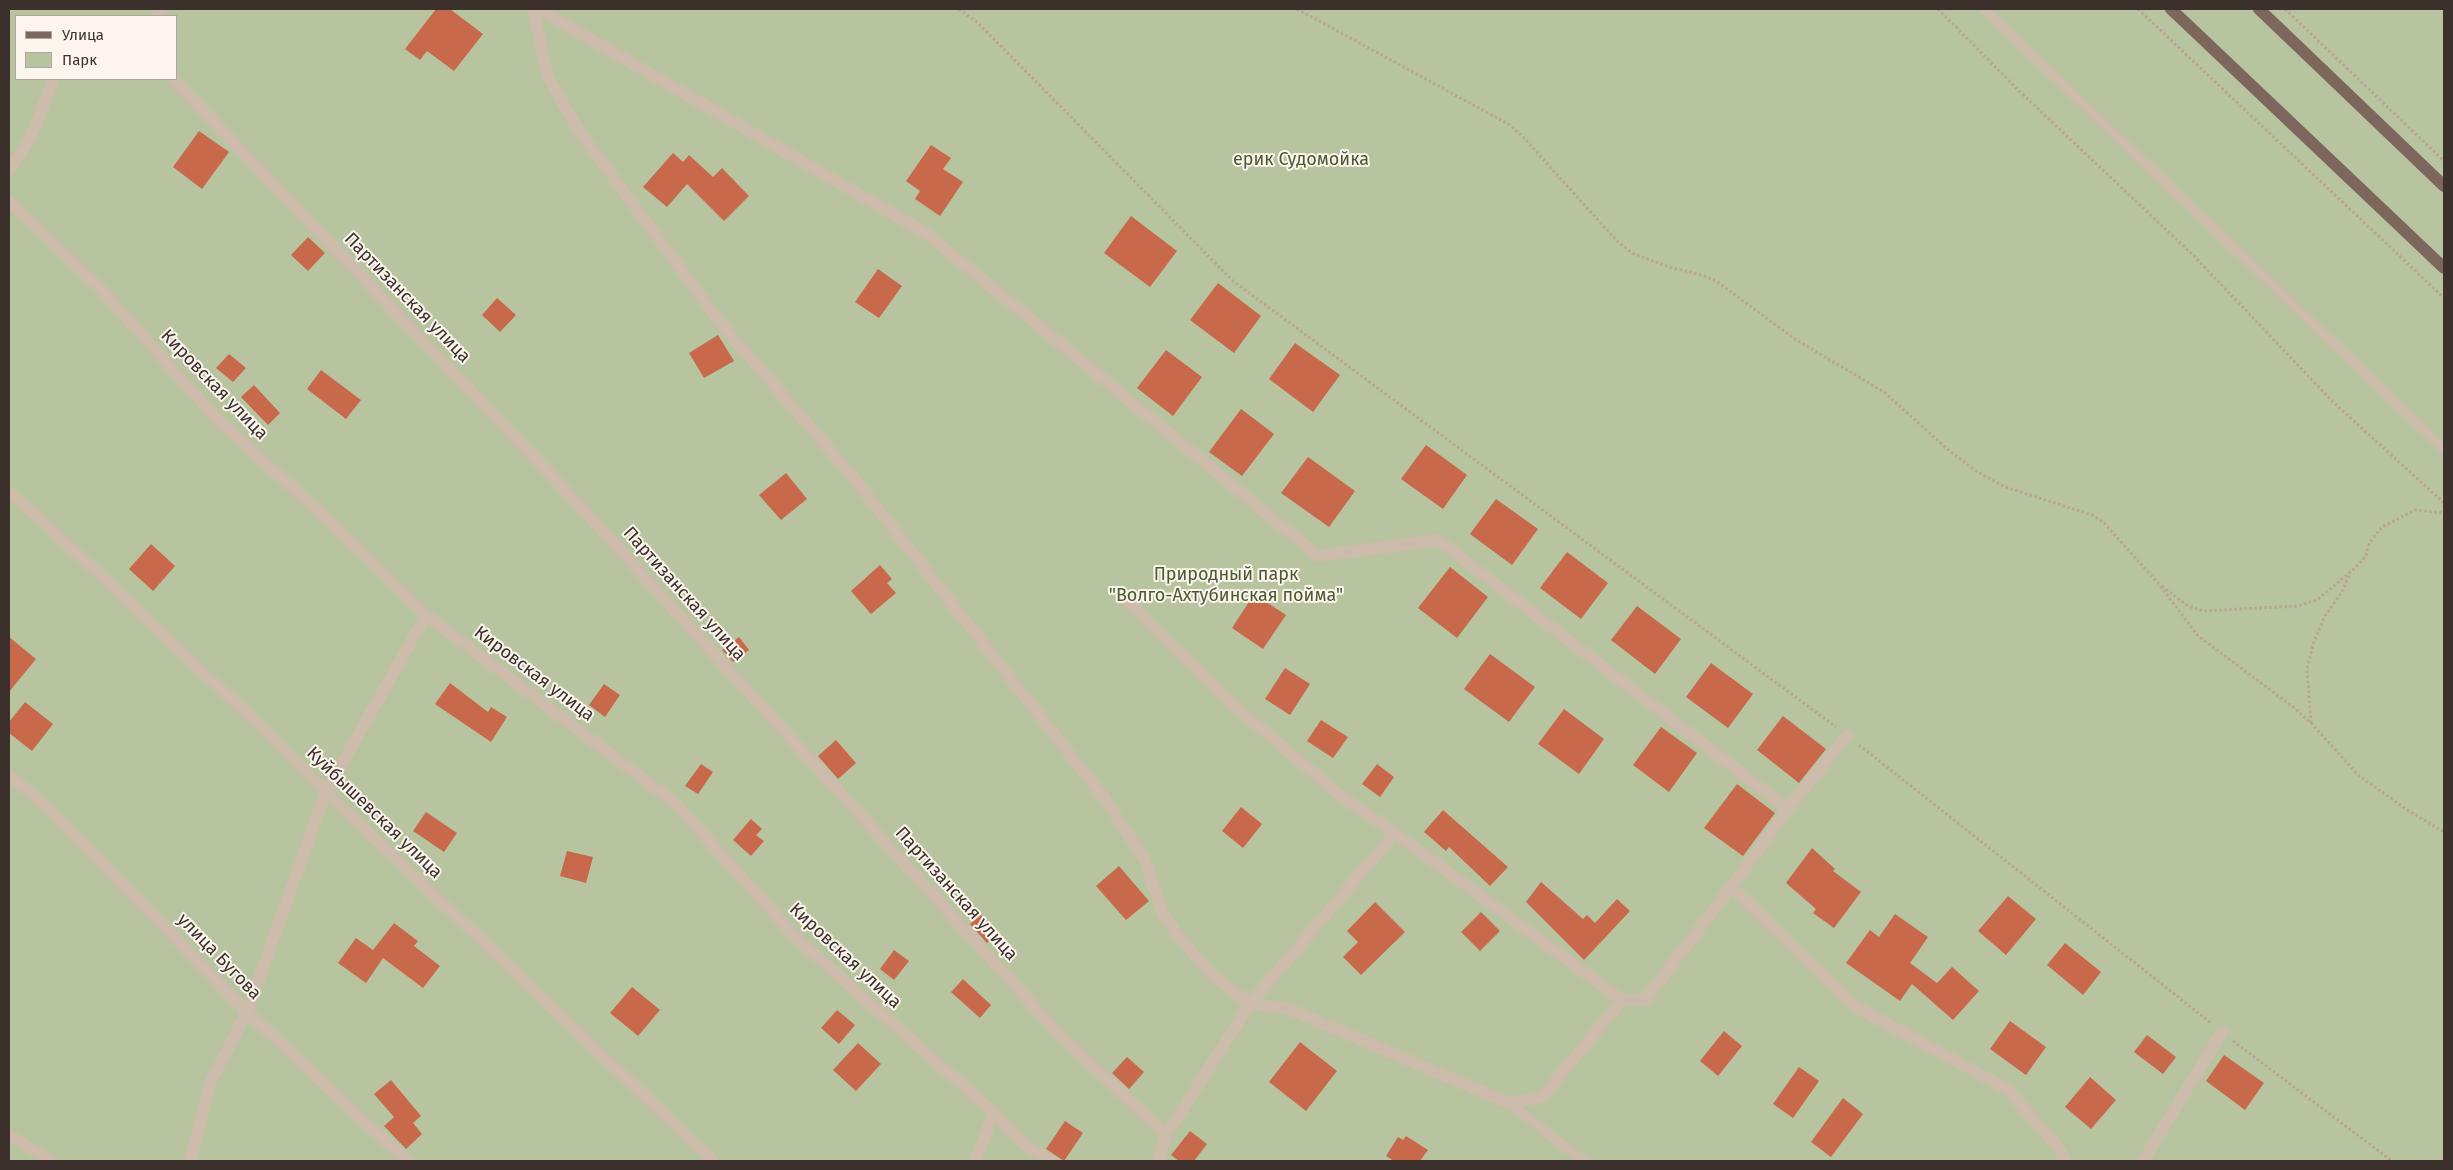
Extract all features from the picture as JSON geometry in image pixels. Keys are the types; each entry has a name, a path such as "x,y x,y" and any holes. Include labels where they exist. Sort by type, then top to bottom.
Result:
{"main road":[{"path":"2171,9 2444,268"},
{"path":"2259,9 2444,186"}],"street":[{"path":"533,9 548,77 579,131 722,325 850,472 1104,798 1145,860 1163,914 1209,972 1250,1004 1287,1008 1511,1104 1543,1096 1622,1000"},
{"path":"538,9 926,233 1318,556 1438,540 1788,809"},
{"path":"9,171 30,139 54,80"},
{"name":"Партизанская улица","path":"174,80 571,496 1059,1034 1166,1135"},
{"name":"Кировская улица","path":"9,201 101,289 216,418 327,519 426,615 674,802 798,940 994,1113 1024,1144 1050,1161"},
{"name":"Куйбышевская улица","path":"9,492 49,527 257,723 326,792 713,1161"},
{"path":"1125,599 1232,704 1342,797 1395,833 1622,1000 1645,1000 1788,809 1847,736"},
{"path":"190,1161 210,1082 247,1012 326,792 426,615"},
{"name":"улица Бугова","path":"9,774 49,809 247,1012 406,1161"},
{"path":"1159,1161 1166,1135 1250,1004 1395,833"},
{"path":"1731,887 1856,1007 2006,1088 2058,1147 2064,1161"},
{"path":"2143,1161 2222,1032"},
{"path":"975,1161 994,1113"},
{"path":"9,1135 51,1161"}],"lane":[{"path":"1984,9 2444,450"},
{"path":"1511,1104 1578,1157 1586,1161"}],"path":[{"path":"959,9 978,23 1234,281 1847,736 2222,1032 2392,1161"},
{"path":"1297,9 1510,125 1616,240 1632,253 1669,267 1701,275 1716,282 1795,339 1884,392 1939,442 1976,471 2005,487 2092,515 2115,534 2158,583 2198,636 2292,706 2311,723 2359,776 2409,811 2444,832"},
{"path":"1938,9 2017,89 2193,255 2333,402 2444,503"},
{"path":"2138,9 2444,298"},
{"path":"2284,9 2444,162"},
{"path":"2311,723 2307,669 2314,641 2324,616 2342,592 2348,576 2366,556 2369,543 2382,527 2415,510 2444,512"},
{"path":"2158,583 2188,606 2203,611 2297,606 2317,600 2355,568"}],"green space":[{"name":"Природный парк \"Волго-Ахтубинская пойма\"","path":"9,9 2444,9 2444,1161 9,1161"}],"building":[{"path":"436,9 450,9 483,34 454,71 427,51 420,60 405,49"},
{"path":"199,131 229,152 202,189 173,167"},
{"path":"931,145 951,158 943,169 963,182 940,216 915,199 920,191 906,181"},
{"path":"673,153 683,162 689,155 713,177 722,168 749,196 724,221 687,184 667,207 643,187"},
{"path":"1131,216 1177,251 1150,287 1104,253"},
{"path":"308,237 325,253 308,271 291,255"},
{"path":"878,269 902,286 879,318 855,302"},
{"path":"1218,283 1261,316 1234,353 1190,320"},
{"path":"497,298 516,315 500,332 482,315"},
{"path":"718,335 734,361 704,378 689,353"},
{"path":"1295,343 1340,375 1313,412 1269,379"},
{"path":"1166,350 1202,377 1173,416 1137,388"},
{"path":"229,354 246,368 233,382 216,368"},
{"path":"321,370 361,400 346,419 307,389"},
{"path":"254,385 280,413 268,425 241,397"},
{"path":"1241,409 1274,434 1242,476 1209,452"},
{"path":"1426,445 1467,475 1443,509 1401,479"},
{"path":"1308,457 1355,491 1329,527 1281,493"},
{"path":"786,473 807,499 781,520 759,495"},
{"path":"1496,499 1538,529 1512,565 1470,534"},
{"path":"151,544 175,566 153,591 129,569"},
{"path":"1567,552 1608,583 1581,619 1540,588"},
{"path":"880,565 892,579 887,583 896,593 871,614 851,591"},
{"path":"1450,567 1488,597 1457,638 1418,608"},
{"path":"1254,594 1286,615 1263,649 1232,628"},
{"path":"1637,606 1681,639 1655,674 1611,640"},
{"path":"9,637 36,659 9,692"},
{"path":"739,637 749,650 733,662 722,650"},
{"path":"1490,654 1535,687 1509,722 1464,689"},
{"path":"1711,663 1753,694 1728,728 1686,697"},
{"path":"1285,668 1310,684 1290,715 1265,699"},
{"path":"450,683 488,712 491,707 507,717 491,742 435,704"},
{"path":"604,684 620,695 605,717 589,705"},
{"path":"25,702 53,724 32,751 9,733 9,722"},
{"path":"1564,709 1604,739 1579,774 1538,744"},
{"path":"1783,716 1826,749 1799,783 1757,750"},
{"path":"1321,720 1348,737 1333,758 1307,741"},
{"path":"1661,727 1697,753 1669,792 1633,765"},
{"path":"836,740 856,763 838,779 818,756"},
{"path":"701,764 713,772 698,794 685,786"},
{"path":"1377,764 1394,777 1380,797 1362,784"},
{"path":"1737,784 1775,813 1743,856 1704,828"},
{"path":"1241,807 1262,824 1243,848 1222,831"},
{"path":"1443,810 1508,867 1490,886 1449,847 1446,851 1424,832"},
{"path":"426,812 457,833 444,852 413,831"},
{"path":"751,819 762,829 756,835 764,841 751,856 733,840"},
{"path":"1812,848 1835,869 1833,871 1861,892 1834,928 1813,913 1816,909 1786,883"},
{"path":"567,851 593,857 586,883 560,876"},
{"path":"1119,866 1149,901 1126,920 1096,886"},
{"path":"1541,882 1583,919 1587,915 1595,923 1617,899 1630,911 1584,960 1526,902"},
{"path":"2008,896 2036,919 2006,955 1978,931"},
{"path":"1375,902 1405,932 1361,975 1343,957 1358,942 1347,931"},
{"path":"1481,912 1500,931 1480,951 1461,932"},
{"path":"1895,914 1928,937 1910,963 1937,983 1952,967 1979,991 1953,1020 1912,984 1900,1001 1846,963 1870,930 1879,937"},
{"path":"981,915 997,935 987,943 970,924"},
{"path":"394,923 418,941 414,946 440,966 423,988 383,958 366,983 338,963 356,938 373,950"},
{"path":"2065,943 2101,972 2083,995 2047,965"},
{"path":"894,950 909,961 894,980 880,969"},
{"path":"963,979 991,1005 980,1018 951,992"},
{"path":"632,987 660,1010 638,1036 610,1013"},
{"path":"837,1010 855,1025 839,1044 821,1028"},
{"path":"2010,1021 2046,1047 2026,1075 1990,1049"},
{"path":"1724,1031 1742,1046 1718,1076 1700,1061"},
{"path":"2147,1035 2176,1057 2163,1074 2134,1052"},
{"path":"1300,1042 1337,1071 1306,1111 1269,1082"},
{"path":"858,1043 881,1064 856,1091 833,1070"},
{"path":"2224,1055 2264,1083 2245,1110 2206,1081"},
{"path":"1127,1057 1144,1072 1129,1089 1112,1073"},
{"path":"1799,1067 1819,1081 1793,1118 1773,1104"},
{"path":"2090,1077 2116,1100 2091,1129 2065,1107"},
{"path":"391,1080 421,1116 413,1123 422,1134 406,1149 384,1126 394,1117 374,1094"},
{"path":"1843,1098 1863,1114 1831,1157 1811,1142"},
{"path":"1065,1121 1083,1133 1064,1161 1046,1149"},
{"path":"1190,1131 1207,1144 1194,1161 1179,1161 1171,1155"},
{"path":"1406,1136 1428,1150 1420,1161 1394,1161 1386,1156 1398,1137 1403,1140"}],"park label":[{"name":"ерик Судомойка","path":"1301,160"}]}
